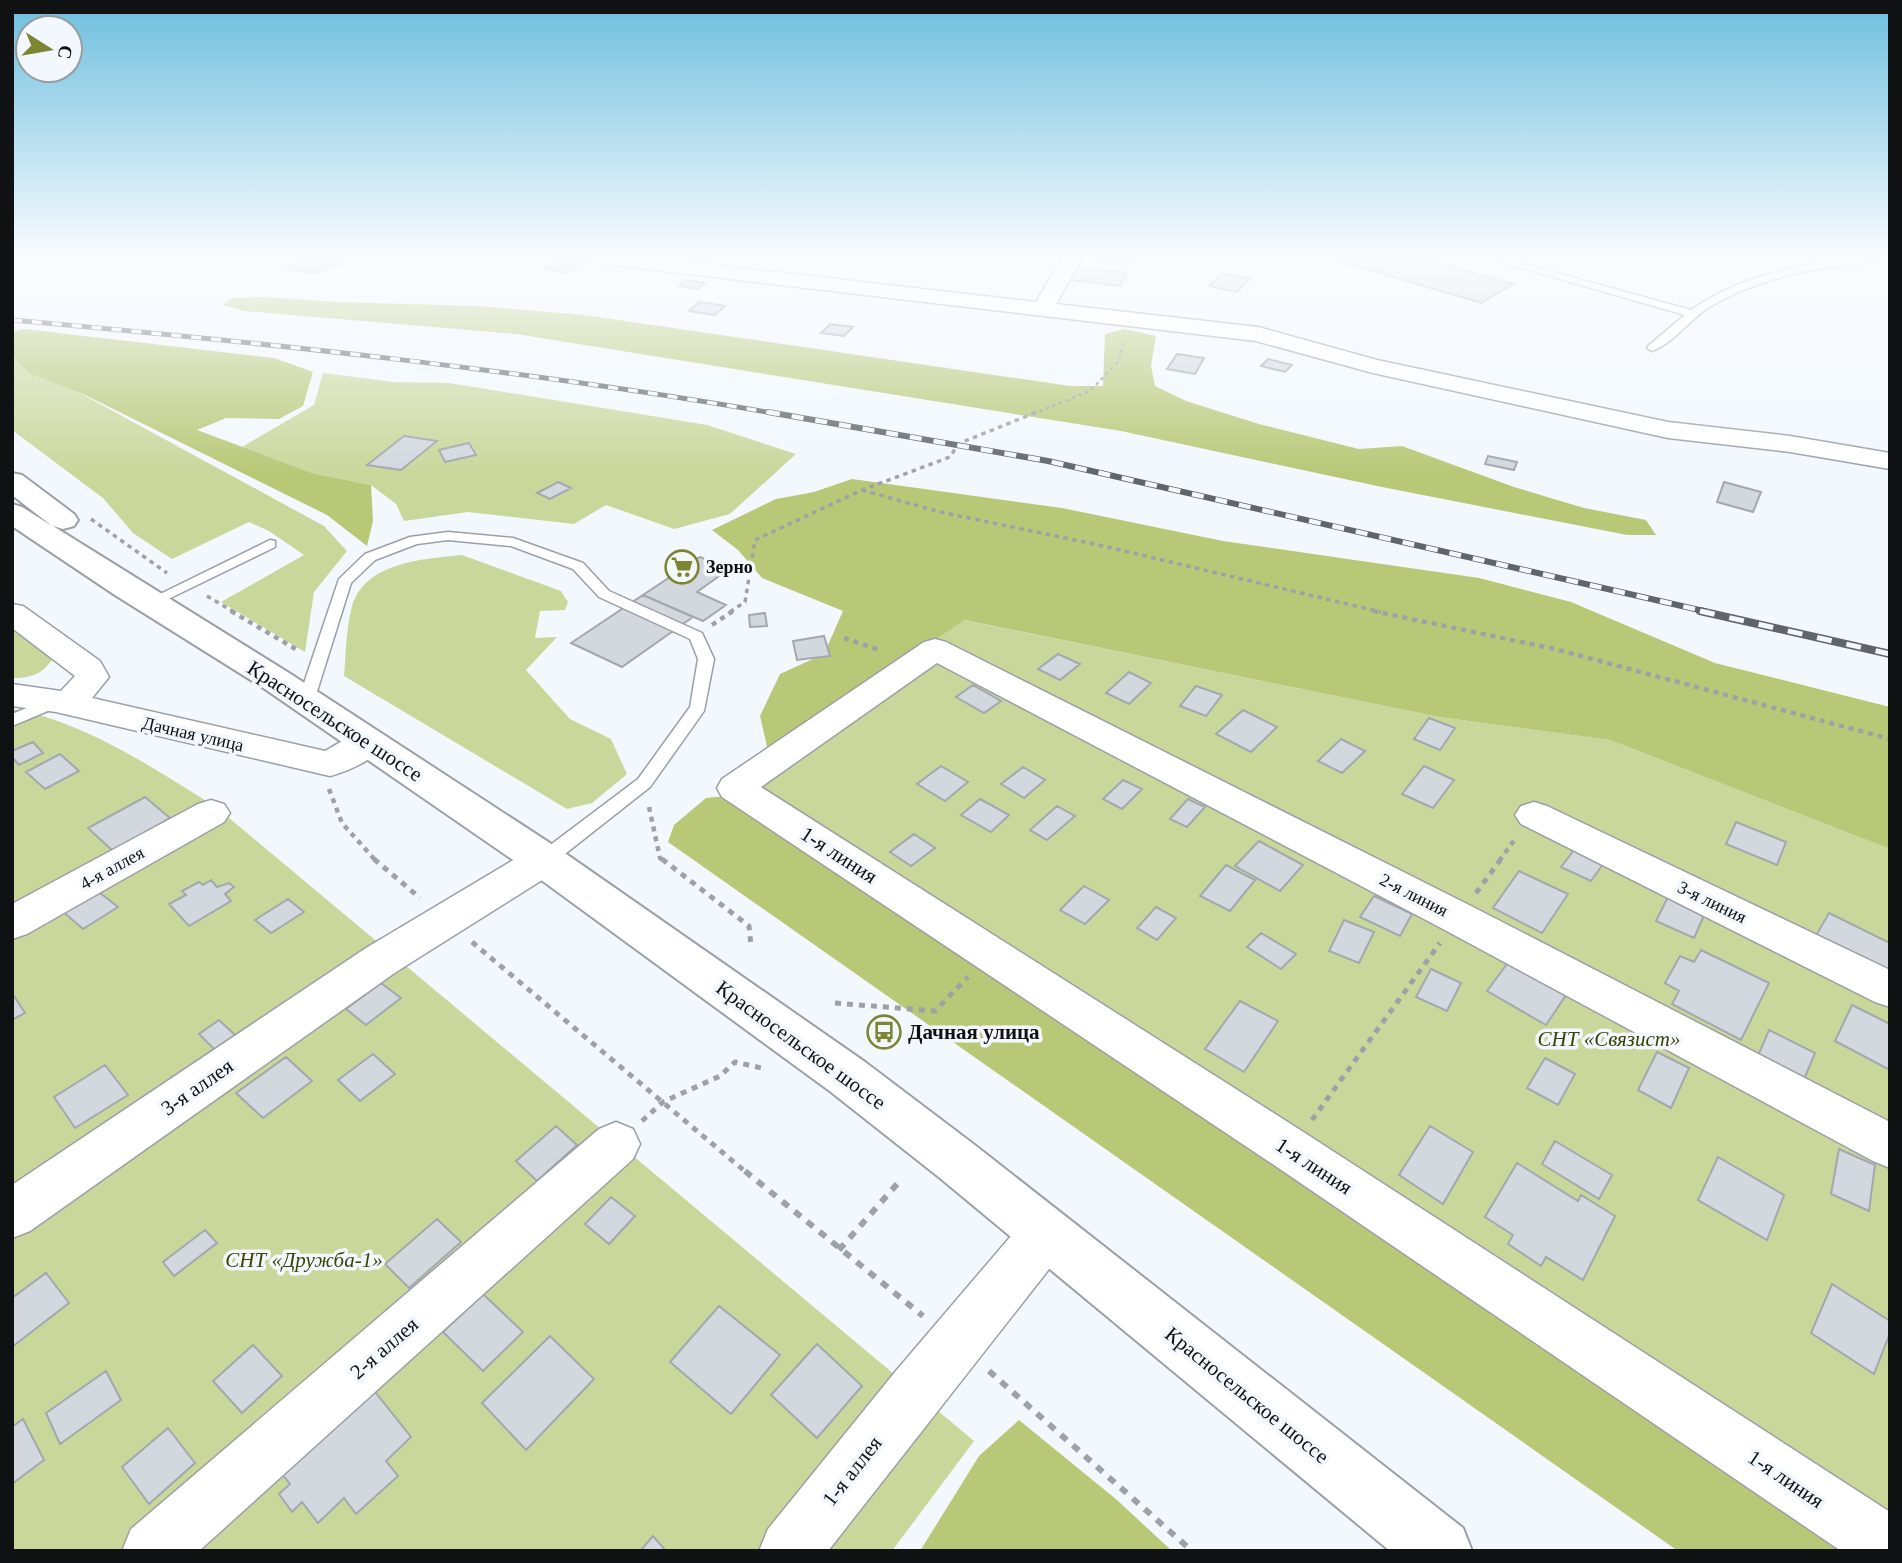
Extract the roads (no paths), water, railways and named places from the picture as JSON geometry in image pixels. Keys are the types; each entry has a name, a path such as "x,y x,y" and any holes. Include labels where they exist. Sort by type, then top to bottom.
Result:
{"highway":[{"name":"Красносельское шоссе","path":"12,481 57,514 137,596"},
{"name":"Красносельское шоссе","path":"12,513 137,596 369,742 544,860 848,1077 1440,1551"}],"street":[{"path":"1211,328 1258,334 1322,353 1668,430 1790,444 1890,461"},
{"path":"12,613 88,668 92,677 62,703"},
{"name":"1-я линия","path":"935,649 735,788 1291,1150 1890,1548"},
{"name":"2-я линия","path":"935,649 1458,918 1890,1146"},
{"name":"Дачная улица","path":"12,695 62,703 330,764 369,742"},
{"name":"4-я аллея","path":"12,923 211,813"},
{"name":"3-я линия","path":"1534,815 1890,990"},
{"name":"3-я аллея","path":"12,1214 381,960 544,860"},
{"name":"2-я аллея","path":"153,1551 615,1144"},
{"name":"1-я аллея","path":"790,1551 915,1391 1046,1233"}],"lane":[{"path":"1652,348 1677,328"},
{"path":"306,701 344,582 370,557 415,540 449,536 513,542 578,566 604,594 697,636 706,659 698,707 644,783 544,860"},
{"path":"137,596 270,544"},
{"path":"12,721 62,703"}],"railway":[{"path":"97,328 492,371 778,414"},
{"path":"768,412 1048,461 1708,612"},
{"path":"1700,611 1890,654"}],"place":[{"name":"Зерно","path":"682,567"},
{"name":"Дачная улица","path":"884,1032"}],"park label":[{"name":"СНТ «Связист»","path":"1609,1039"},
{"name":"СНТ «Дружба-1»","path":"304,1260"}]}
